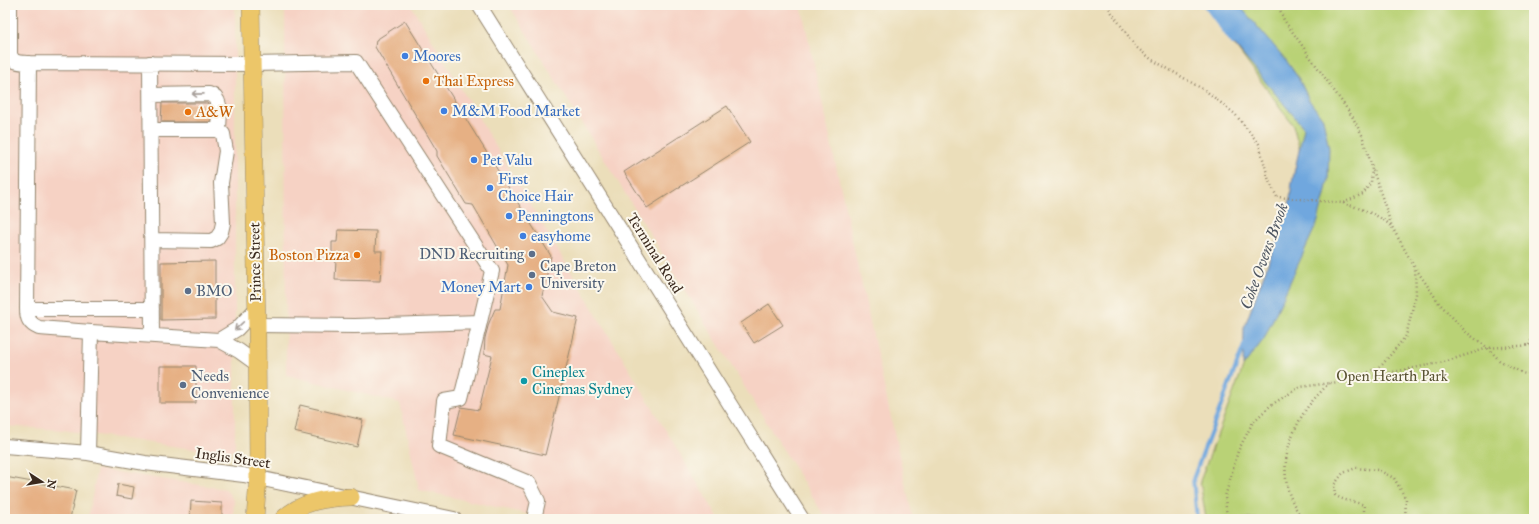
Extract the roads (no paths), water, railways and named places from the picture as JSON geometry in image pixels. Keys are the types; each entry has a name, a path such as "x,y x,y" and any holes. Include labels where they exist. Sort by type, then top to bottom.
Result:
{"main road":[{"name":"Prince Street","path":"251,5 258,478 255,519"},
{"path":"283,519 299,508 317,500 351,497"}],"street":[{"path":"10,5 10,54 11,59 14,62 252,64 356,62 492,271 462,398 444,401 439,446 529,483 538,501 534,519"},
{"name":"Terminal Road","path":"479,5 802,519"},
{"path":"29,62 28,320 34,326 92,332 219,340 257,364"},
{"path":"150,63 152,336"},
{"path":"151,95 209,94 218,98 219,130 223,134 226,151 226,160 222,176 223,216 221,232 217,238 211,241 152,240"},
{"path":"151,130 219,130"},
{"path":"27,309 152,308"},
{"path":"219,340 256,317 355,326 480,322"},
{"path":"88,453 92,332"},
{"name":"Inglis Street","path":"5,446 88,453 145,463 258,478 454,519"}],"water":[{"path":"1205,5 1239,5 1286,60 1299,79 1309,100 1323,119 1329,148 1328,181 1318,221 1264,339 1243,366 1244,328 1289,207 1292,182 1304,128 1237,48"}],"waterway":[{"name":"Coke Ovens Brook","path":"1205,5 1233,43"},
{"name":"Coke Ovens Brook","path":"1197,519 1193,479 1245,343"}],"place":[{"name":"Moores","path":"405,56"},
{"name":"Thai Express","path":"426,81"},
{"name":"M&M Food Market","path":"444,111"},
{"name":"A&W","path":"188,112"},
{"name":"Pet Valu","path":"474,160"},
{"name":"First Choice Hair","path":"490,188"},
{"name":"Penningtons","path":"509,216"},
{"name":"easyhome","path":"523,236"},
{"name":"DND Recruiting","path":"532,254"},
{"name":"Boston Pizza","path":"357,255"},
{"name":"Cape Breton University","path":"532,275"},
{"name":"Money Mart","path":"529,287"},
{"name":"BMO","path":"188,291"},
{"name":"Cineplex Cinemas Sydney","path":"524,381"},
{"name":"Needs Convenience","path":"183,385"}],"park label":[{"name":"Open Hearth Park","path":"1392,376"}]}
